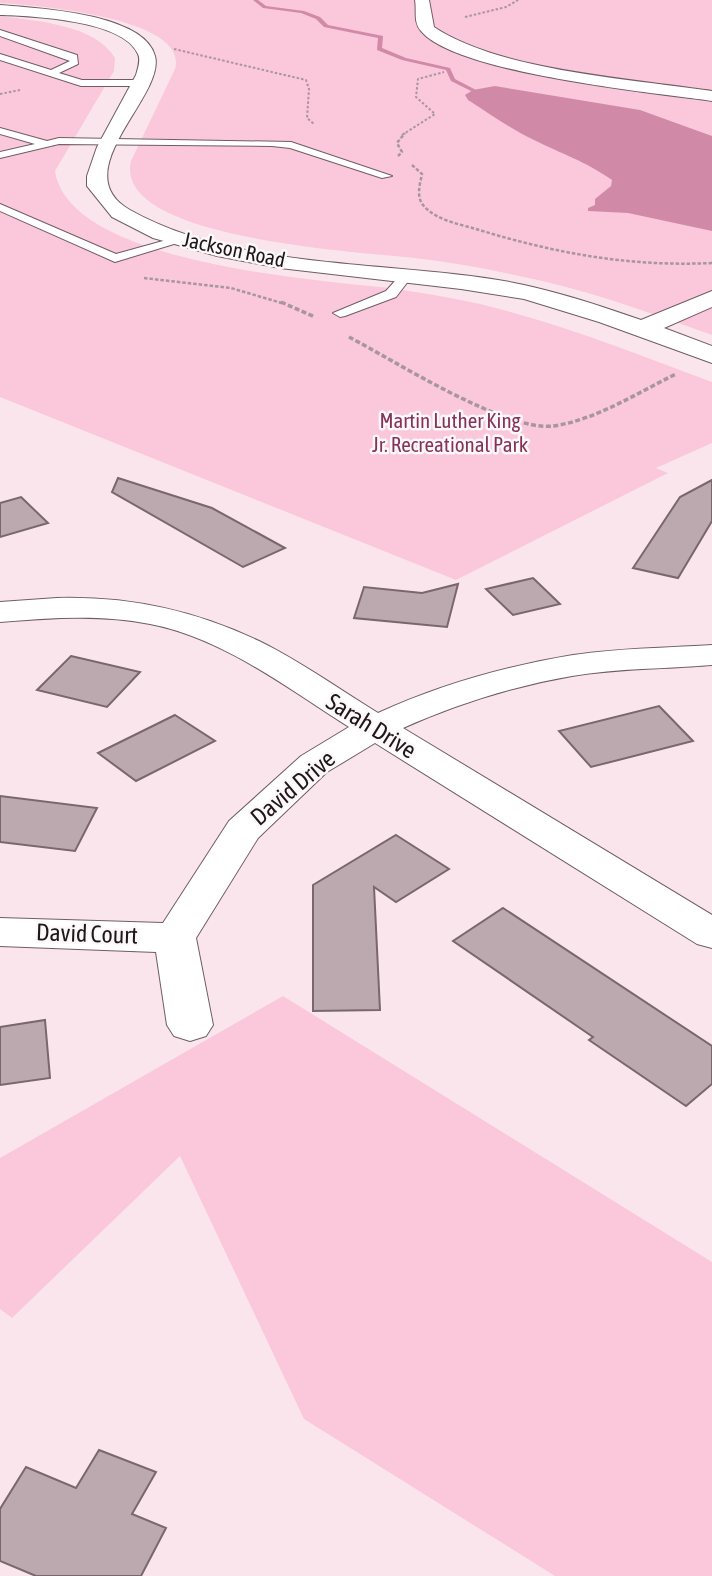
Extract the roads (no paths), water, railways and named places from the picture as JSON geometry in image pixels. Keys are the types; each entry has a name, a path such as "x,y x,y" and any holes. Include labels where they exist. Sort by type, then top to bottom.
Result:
{"street":[{"path":"422,0 423,23 428,31 458,49 523,66 712,96"},
{"name":"Jackson Road","path":"0,10 78,19 126,34 145,51 148,62 141,83 98,163 97,184 108,202 130,220 196,245 259,259 502,287 642,329 712,355"},
{"path":"642,329 712,298"},
{"name":"Sarah Drive","path":"0,612 96,608 151,614 202,629 247,649 712,934"},
{"name":"David Drive","path":"175,938 243,830 314,764 374,728 436,701 517,677 574,665 712,655"},
{"name":"David Court","path":"0,932 175,938"},
{"path":"175,938 190,1025"}],"lane":[{"path":"0,33 74,57 75,62 55,71 53,75"},
{"path":"0,57 81,83 141,83"},
{"path":"0,131 30,141 291,145 386,176"},
{"path":"0,155 59,141"},
{"path":"0,207 115,258 181,240"},
{"path":"340,313 391,294 407,275"}],"waterway":[{"path":"255,0 265,7 302,12 318,18 326,26 381,37 379,49 404,59 448,69 453,80 473,90"}],"park label":[{"name":"Martin Luther King Jr. Recreational Park","path":"450,433"}]}
